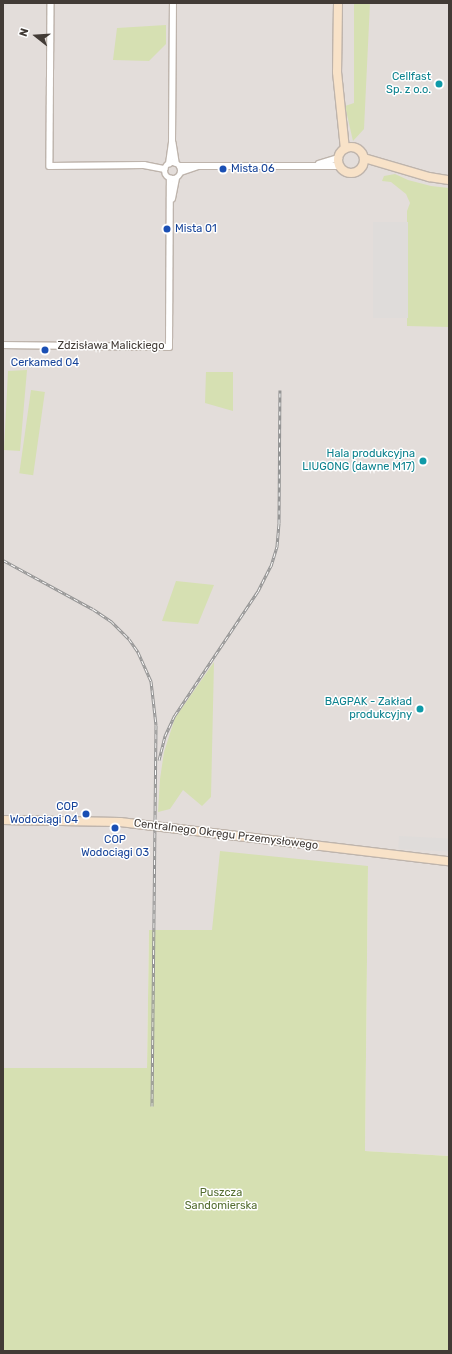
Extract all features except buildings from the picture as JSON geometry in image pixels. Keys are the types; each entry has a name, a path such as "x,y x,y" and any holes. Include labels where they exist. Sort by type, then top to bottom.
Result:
{"street":[{"path":"50,3 50,166 144,165 165,169 177,166 271,169 340,162 349,149 337,72 338,3"},
{"path":"165,169 166,176 173,179 177,166 172,142 173,3"},
{"path":"340,162 349,173 358,171 362,167 364,158 360,151 349,149"},
{"path":"364,158 429,178 449,180"},
{"path":"362,167 389,166"},
{"name":"Zdzisława Malickiego","path":"3,346 169,347 171,202 173,179"},
{"name":"Centralnego Okręgu Przemysłowego","path":"3,820 120,822 449,861"}],"shaded area":[{"path":"3,3 449,3 449,1156 365,1151 368,866 212,930 149,930 147,1069 3,1068"},
{"path":"373,222 408,222 408,318 373,318"},
{"path":"399,836 449,839 448,852 398,849"}],"green space":[{"path":"354,3 370,3 364,129 353,141 345,106 354,103"},
{"path":"166,25 166,44 149,61 113,60 117,28"},
{"path":"395,174 408,180 431,186 449,188 449,327 407,326 407,211 410,203 406,194 391,182 382,181 384,176"},
{"path":"27,370 20,451 4,450 8,371"},
{"path":"206,372 233,372 233,411 205,403"},
{"path":"31,390 45,392 33,475 19,473"},
{"path":"176,581 214,585 198,624 162,621"},
{"path":"214,662 211,797 202,806 183,790 170,809 158,812 160,779 164,752 175,718"},
{"name":"Puszcza Sandomierska","path":"220,851 368,866 365,1151 449,1156 449,1351 3,1351 3,1068 147,1068 149,930 212,930"}],"railway":[{"path":"159,760 165,736 175,715 258,591 271,566 277,546 279,523 280,390"},
{"path":"3,560 93,609 111,621 129,639 138,652 151,681 156,725 152,1106"}],"place":[{"name":"Cellfast Sp. z o.o.","path":"439,84"},
{"name":"Mista 06","path":"223,169"},
{"name":"Mista 01","path":"167,229"},
{"name":"Cerkamed 04","path":"45,350"},
{"name":"Hala produkcyjna LIUGONG (dawne M17)","path":"423,461"},
{"name":"BAGPAK - Zakład produkcyjny","path":"420,709"},
{"name":"COP Wodociągi 04","path":"86,814"},
{"name":"COP Wodociągi 03","path":"115,828"}]}
